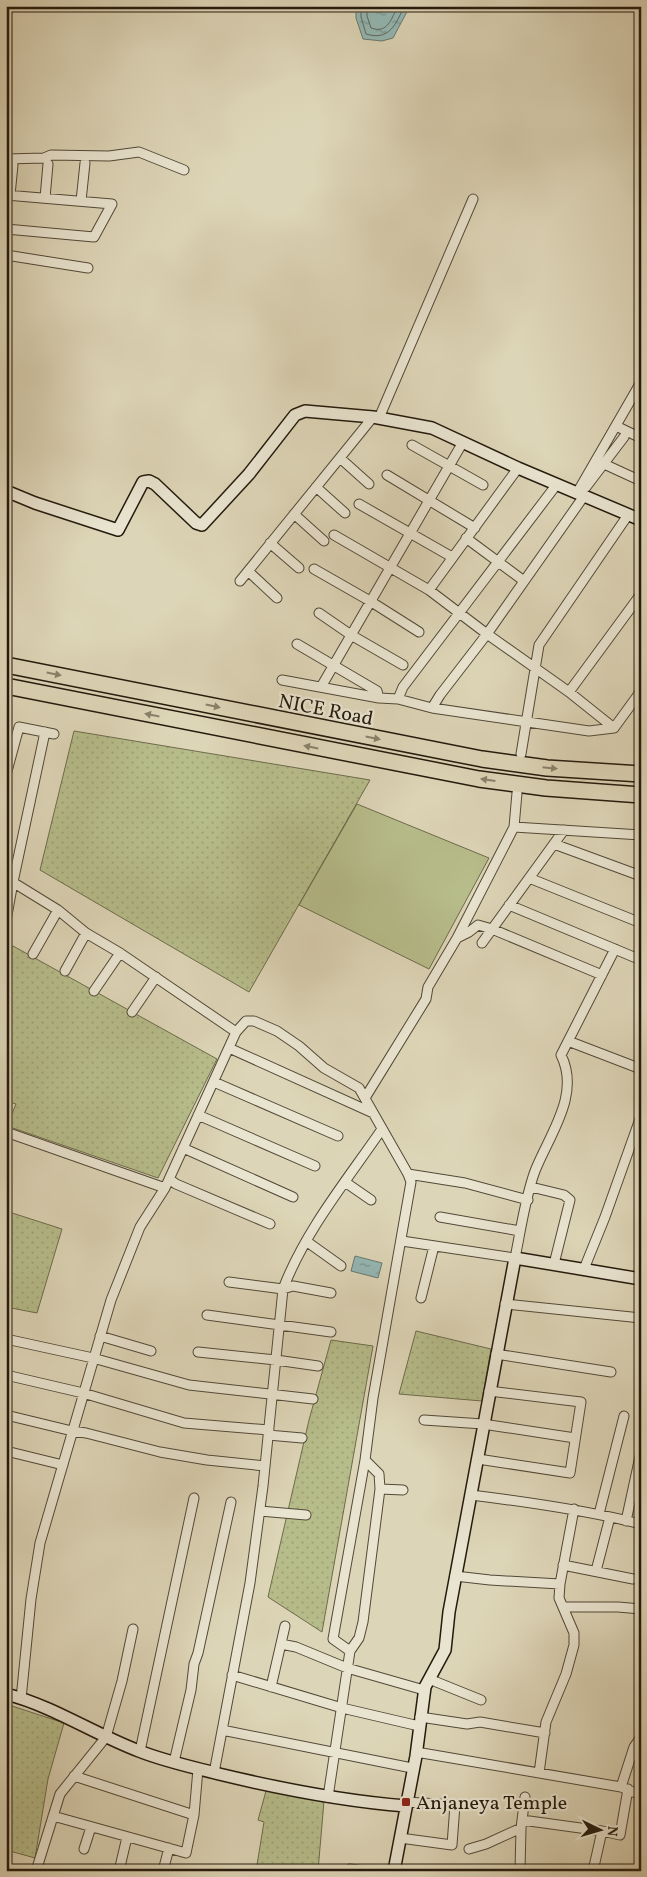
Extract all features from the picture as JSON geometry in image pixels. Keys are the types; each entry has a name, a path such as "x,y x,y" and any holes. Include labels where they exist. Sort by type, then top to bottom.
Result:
{"highway":[{"name":"NICE Road","path":"6,665 473,757 547,768 641,774"},
{"name":"NICE Road","path":"6,686 470,777 546,788 641,795"}],"street":[{"path":"6,229 94,237 112,204 8,195 9,162 44,158 51,155 109,156 139,152 184,170"},
{"path":"81,202 85,163"},
{"path":"45,198 48,164"},
{"path":"240,581 340,458 376,418 473,199"},
{"path":"6,255 88,268"},
{"path":"581,494 616,426 638,394 641,382"},
{"path":"6,491 35,503 118,530 143,482 149,481 155,484 196,523 202,525 249,474 295,415 305,410 376,418 432,428 518,468 641,520"},
{"path":"616,426 641,438"},
{"path":"432,708 524,581 581,494 624,437"},
{"path":"321,687 463,442"},
{"path":"412,445 483,485"},
{"path":"340,458 369,484"},
{"path":"604,464 641,481"},
{"path":"429,590 518,468"},
{"path":"386,475 474,528"},
{"path":"398,700 403,687 556,484"},
{"path":"316,487 345,514"},
{"path":"359,504 452,557"},
{"path":"294,514 324,541"},
{"path":"522,754 534,667 539,645 628,514"},
{"path":"334,535 429,590 569,692 614,728"},
{"path":"466,538 524,581"},
{"path":"270,543 299,568"},
{"path":"314,569 370,601 418,632"},
{"path":"248,571 277,598"},
{"path":"569,692 641,594"},
{"path":"319,613 351,635 403,666"},
{"path":"297,644 377,691 379,698"},
{"path":"282,680 398,700 432,708 589,731 614,728 641,691"},
{"path":"6,775 19,727 50,733 10,880 6,921"},
{"path":"365,1098 426,999 428,987 457,938 514,827 517,793"},
{"path":"514,827 641,835"},
{"path":"482,942 564,830"},
{"path":"554,844 641,876"},
{"path":"529,878 636,921"},
{"path":"10,880 58,910 86,934 120,952 236,1032"},
{"path":"509,905 641,960"},
{"path":"33,954 58,910"},
{"path":"457,938 478,925 492,928 602,975"},
{"path":"65,970 86,934"},
{"path":"394,1871 412,1768 416,1756 419,1722 426,1685 445,1650 455,1576 520,1232 535,1172 563,1110 568,1085 565,1064 561,1055 615,949"},
{"path":"94,991 120,952"},
{"path":"132,1012 156,977"},
{"path":"21,1699 31,1599 40,1544 111,1300 140,1227 165,1188 236,1032 246,1021 254,1021 277,1031 299,1046 324,1068 359,1088 411,1182 333,1639 350,1651"},
{"path":"568,1041 641,1069"},
{"path":"229,1048 373,1113"},
{"path":"214,1082 338,1136"},
{"path":"198,1115 315,1166"},
{"path":"584,1269 636,1145 641,1116"},
{"path":"214,1773 250,1582 260,1511 283,1289 291,1267 306,1241 382,1129"},
{"path":"6,1132 165,1188"},
{"path":"183,1148 294,1197"},
{"path":"408,1174 465,1183 528,1200"},
{"path":"169,1179 176,1184 270,1224"},
{"path":"345,1182 371,1200"},
{"path":"531,1188 564,1196 570,1200 554,1264"},
{"path":"440,1217 520,1232"},
{"path":"306,1241 341,1266"},
{"path":"402,1241 641,1279"},
{"path":"421,1298 434,1246"},
{"path":"229,1282 283,1289 292,1286 330,1293"},
{"path":"505,1304 641,1318"},
{"path":"206,1315 332,1332"},
{"path":"100,1336 151,1351"},
{"path":"6,1339 93,1358 189,1385 313,1398"},
{"path":"198,1352 318,1366"},
{"path":"496,1354 611,1372"},
{"path":"6,1375 83,1393 184,1423 268,1432 302,1438"},
{"path":"478,1459 570,1473 581,1402 489,1391"},
{"path":"6,1415 169,1454 265,1466"},
{"path":"599,1514 624,1416"},
{"path":"424,1420 483,1424 575,1438"},
{"path":"6,1451 63,1465"},
{"path":"626,1520 641,1452"},
{"path":"328,1797 350,1651 359,1638 363,1622 380,1489 379,1474 365,1460"},
{"path":"380,1489 403,1490"},
{"path":"471,1495 574,1509 641,1524"},
{"path":"140,1751 194,1498"},
{"path":"174,1762 231,1502"},
{"path":"539,1773 546,1722 566,1674 574,1645 574,1633 559,1598 563,1565 574,1509"},
{"path":"260,1511 306,1515"},
{"path":"596,1571 610,1516"},
{"path":"563,1565 633,1579"},
{"path":"455,1576 560,1584"},
{"path":"563,1607 641,1609"},
{"path":"271,1687 285,1626"},
{"path":"36,1871 60,1794 106,1737 122,1681 133,1629"},
{"path":"281,1644 304,1650 347,1668 426,1685 481,1700"},
{"path":"232,1675 342,1708 419,1722 467,1724 480,1722 545,1733"},
{"path":"6,1694 48,1710 140,1751 258,1784 358,1802 455,1805 452,1845 400,1838"},
{"path":"222,1730 412,1768"},
{"path":"469,1849 486,1844 521,1824 602,1831 620,1835 625,1788 634,1747 641,1737"},
{"path":"416,1756 422,1753 625,1788 641,1794"},
{"path":"53,1816 186,1853 194,1815 198,1768"},
{"path":"74,1776 194,1815"},
{"path":"520,1871 521,1824 525,1797"},
{"path":"84,1849 91,1827"},
{"path":"593,1871 602,1831"},
{"path":"119,1871 127,1837"},
{"path":"163,1871 169,1848"},
{"path":"6,1870 11,1871"},
{"path":"350,1870 365,1871"}],"green space":[{"path":"74,731 370,780 249,992 40,870"},
{"path":"357,804 489,858 429,969 299,905"},
{"path":"13,946 217,1059 158,1178 7,1126 16,1104 6,1101 6,963"},
{"path":"6,1211 62,1229 37,1313 6,1307"},
{"path":"416,1331 491,1349 482,1401 399,1394"},
{"path":"331,1340 373,1346 322,1632 268,1597 309,1420"},
{"path":"6,1704 64,1723 48,1779 35,1858 6,1850"},
{"path":"266,1791 324,1801 318,1871 256,1871 264,1822 258,1820"}],"water":[{"path":"356,6 410,6 393,38 382,41 363,39 356,18"},
{"path":"355,1256 382,1263 378,1278 351,1271"}],"place":[{"name":"Anjaneya Temple","path":"406,1802"}]}
